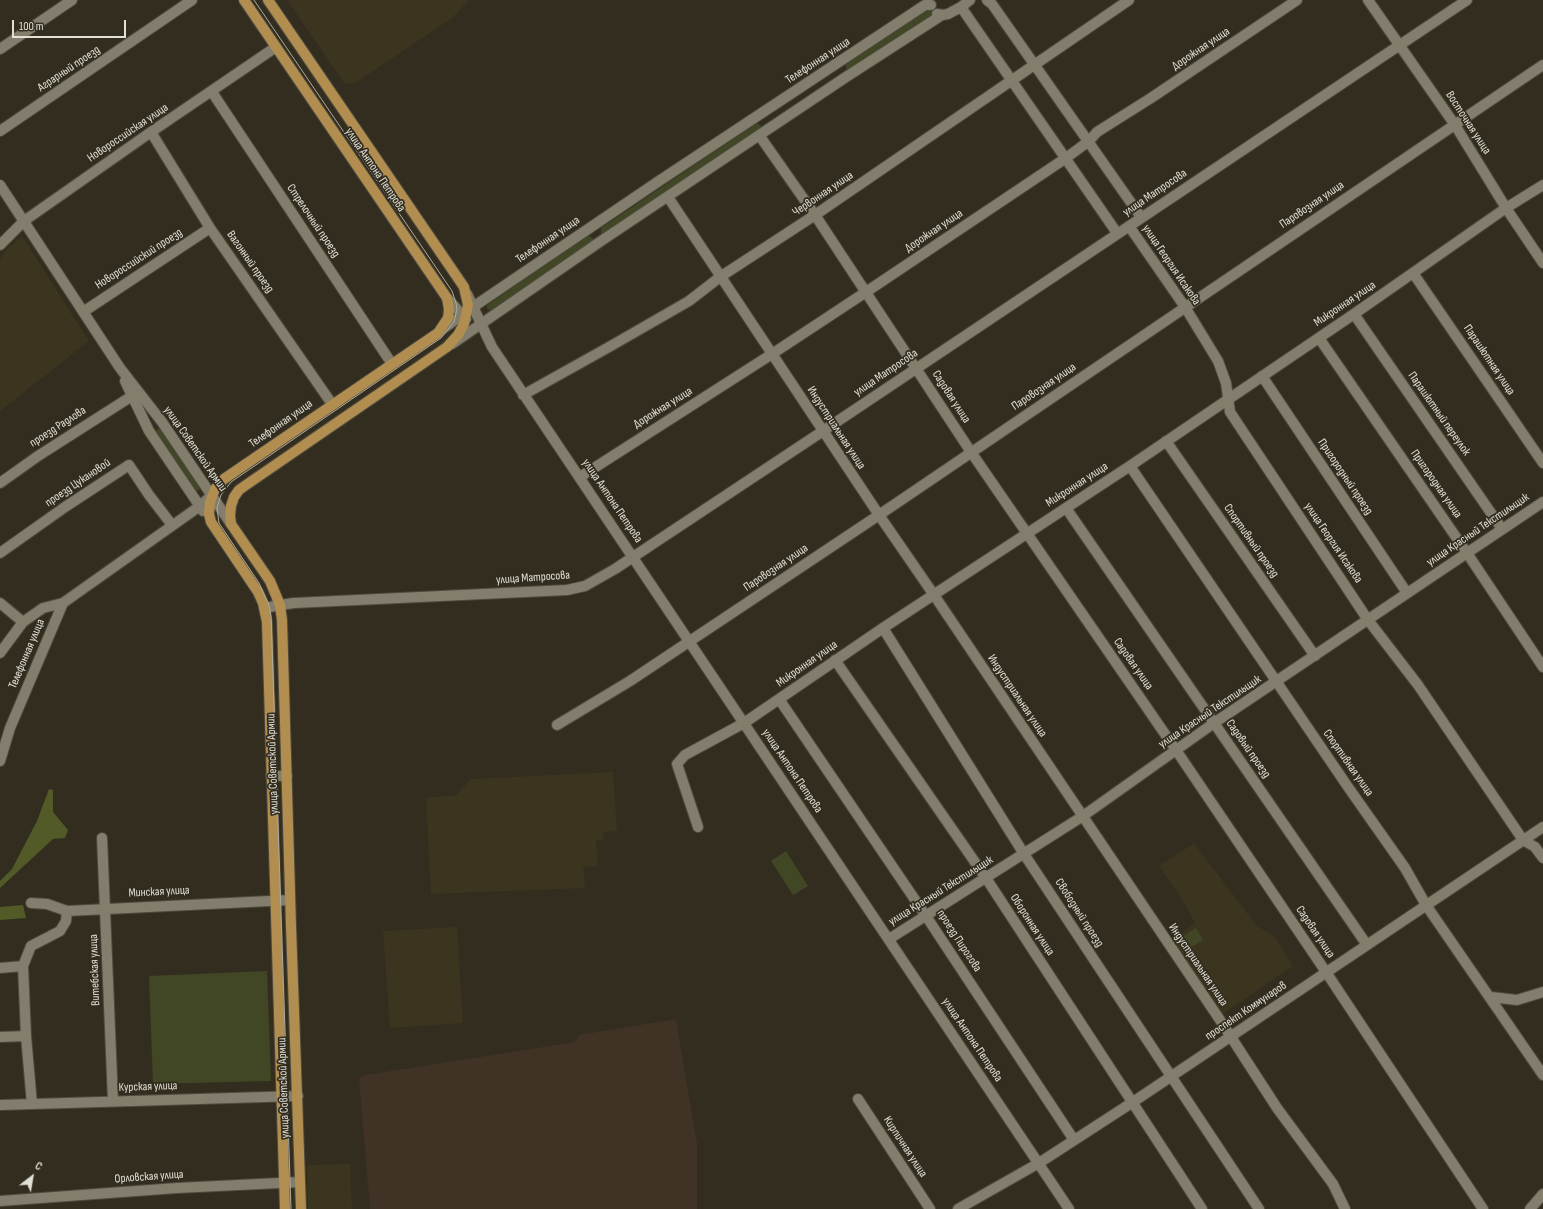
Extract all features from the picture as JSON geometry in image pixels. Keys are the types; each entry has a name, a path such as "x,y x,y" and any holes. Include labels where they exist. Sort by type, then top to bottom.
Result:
{"main road":[{"name":"улица Антона Петрова","path":"244,0 447,298"},
{"name":"улица Антона Петрова","path":"268,0 464,287 467,299 467,313"},
{"path":"438,333 448,318 449,309 447,298"},
{"path":"231,524 230,516 234,497 239,490 448,347 458,335 467,313"},
{"name":"Телефонная улица","path":"211,522 209,506 212,495 224,479 438,333"},
{"name":"улица Советской Армии","path":"211,522 258,592 265,608 267,622 285,1209"},
{"name":"улица Советской Армии","path":"231,524 270,581 280,605 283,631 290,900 301,1209"}],"street":[{"path":"0,49 72,0"},
{"name":"Аграрный проезд","path":"0,132 192,0"},
{"path":"448,347 759,135 942,15 948,14 970,0"},
{"name":"улица Георгия Исакова","path":"987,0 1035,65 1141,217"},
{"name":"Червонная улица","path":"523,395 610,348 689,301 720,277 1012,82 1129,0"},
{"name":"Дорожная улица","path":"580,477 866,292 1066,158 1089,142 1097,132 1151,98 1297,0"},
{"name":"Восточная улица","path":"1368,0 1454,125 1506,208 1543,263"},
{"name":"улица Матросова","path":"265,608 280,605 566,590 585,586 633,557 823,431 1466,0"},
{"path":"932,1 935,12 942,15"},
{"name":"Телефонная улица","path":"438,333 659,181 932,1"},
{"path":"961,7 1118,233"},
{"name":"Новороссийская улица","path":"0,245 24,221 151,132 276,48"},
{"name":"Паровозная улица","path":"557,726 630,681 879,515 1543,65"},
{"name":"Стрелочный проезд","path":"212,92 392,364"},
{"name":"Вагонный проезд","path":"151,132 210,228 332,404"},
{"name":"Садовая улица","path":"759,135 815,215 971,452 1176,750 1326,972 1483,1209"},
{"name":"улица Советской Армии","path":"0,185 120,368 162,422 212,495"},
{"name":"Микронная улица","path":"698,827 677,764 685,755 744,723 883,628 1130,466 1414,273 1506,208 1543,185"},
{"name":"Индустриальная улица","path":"668,197 879,515 1231,1036 1277,1108 1333,1184 1345,1209"},
{"name":"улица Георгия Исакова","path":"1129,226 1185,307 1218,361 1226,384 1230,412 1368,620 1418,684 1523,840 1535,847 1543,858"},
{"name":"Новороссийский проезд","path":"83,312 210,228"},
{"name":"Парашютная улица","path":"1414,273 1543,463"},
{"name":"улица Антона Петрова","path":"447,298 467,313 478,326 1069,1209"},
{"name":"улица Антона Петрова","path":"467,313 478,326"},
{"name":"Парашютный переулок","path":"1354,314 1502,529"},
{"name":"Пригородная улица","path":"1319,338 1543,666"},
{"name":"улица Советской Армии","path":"120,368 149,430 209,506 231,524"},
{"name":"Пригородный проезд","path":"1262,376 1407,593"},
{"name":"проезд Радлова","path":"0,483 38,456 132,396"},
{"name":"Спортивный проезд","path":"1166,441 1315,656"},
{"name":"проезд Цукановой","path":"0,553 65,507 129,465 149,495 172,525"},
{"name":"Спортивная улица","path":"1130,466 1405,868 1426,905 1491,997 1543,1075"},
{"path":"209,506 234,497"},
{"name":"улица Красный Текстильщик","path":"889,939 1083,816 1214,723 1543,502"},
{"name":"Телефонная улица","path":"0,653 23,622 43,608 63,603 172,525 209,506"},
{"name":"Садовый проезд","path":"1066,508 1367,945"},
{"path":"0,603 23,622"},
{"name":"Телефонная улица","path":"0,761 10,728 63,603"},
{"name":"Свободный проезд","path":"883,628 1024,854 1259,1209"},
{"name":"Оборонная улица","path":"835,660 986,878 1202,1209"},
{"name":"проезд Пирогова","path":"779,699 926,916 1074,1140"},
{"path":"271,776 287,776"},
{"name":"проспект Коммунаров","path":"958,1209 1039,1163 1133,1102 1543,826"},
{"name":"Витебская улица","path":"102,838 113,1101"},
{"name":"Минская улица","path":"31,903 47,904 67,911 290,900"},
{"path":"32,1104 26,1036 23,966 32,946 60,931 66,921 67,911"},
{"path":"0,968 23,966"},
{"path":"1491,997 1517,1000 1543,992"},
{"path":"0,1037 26,1036"},
{"name":"Курская улица","path":"0,1105 298,1096"},
{"name":"Кирпичная улица","path":"858,1099 930,1209"},
{"name":"Орловская улица","path":"0,1201 177,1188 300,1182"},
{"path":"1536,1207 1543,1194"}],"shaded area":[{"path":"287,0 469,0 452,18 354,84 344,83"},
{"path":"22,236 89,341 0,411 0,259 7,249"},
{"path":"613,772 617,831 603,832 604,839 596,840 598,866 583,867 585,888 431,894 426,798 456,795 471,779"},
{"path":"1194,843 1257,926 1275,937 1293,966 1221,1015 1172,939 1195,923 1182,899 1159,866"},
{"path":"457,927 463,1023 390,1028 383,931"},
{"path":"676,1019 697,1143 697,1209 370,1209 359,1079 365,1075 575,1042 579,1035"},
{"path":"350,1164 352,1209 308,1209 307,1165"}],"green space":[{"path":"928,9 932,11 932,15 848,70 846,68 846,64"},
{"path":"757,123 762,127 603,234 601,233 601,228"},
{"path":"588,236 593,238 594,241 492,311 487,309 487,305"},
{"path":"160,428 201,488 196,492 155,431"},
{"path":"49,789 53,790 53,812 68,830 65,838 53,839 0,888 0,881 12,869 37,821"},
{"path":"786,851 808,886 793,895 771,861"},
{"path":"23,905 26,918 0,920 0,907"},
{"path":"1196,928 1203,940 1183,952 1176,941"},
{"path":"267,971 271,1081 153,1084 149,976"}],"tram line":[{"path":"254,0 452,291 457,309 454,322 441,338 231,482 221,495 217,508 219,523 259,583 269,605 271,616 291,1209"}]}
